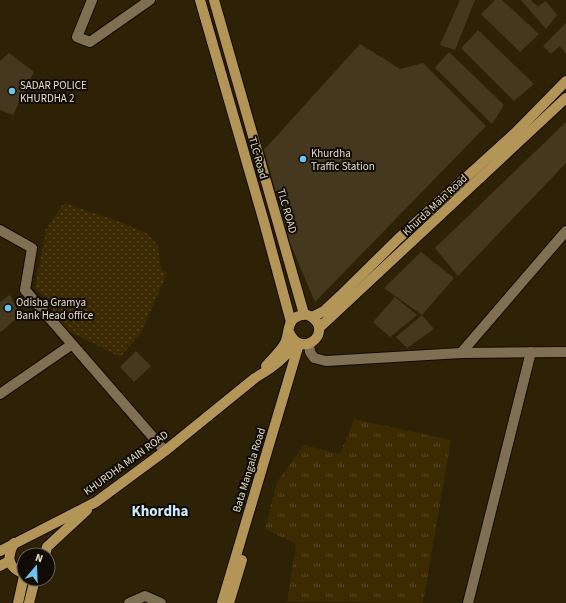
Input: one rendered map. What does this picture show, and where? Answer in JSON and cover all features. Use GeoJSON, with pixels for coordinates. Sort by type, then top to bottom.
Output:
{"type":"FeatureCollection","features":[{"type":"Feature","properties":{"kind":"main road","name":"TLC Road"},"geometry":{"type":"LineString","coordinates":[[200,0],[264,222],[290,327]]}},
{"type":"Feature","properties":{"kind":"main road","name":"TLC ROAD"},"geometry":{"type":"LineString","coordinates":[[214,0],[308,316]]}},
{"type":"Feature","properties":{"kind":"main road"},"geometry":{"type":"LineString","coordinates":[[255,378],[285,344],[290,327],[296,316],[308,316],[324,311],[399,238],[515,133],[563,84]]}},
{"type":"Feature","properties":{"kind":"main road","name":"Khurda Main Road"},"geometry":{"type":"LineString","coordinates":[[319,328],[566,98]]}},
{"type":"Feature","properties":{"kind":"main road"},"geometry":{"type":"LineString","coordinates":[[255,378],[269,370],[289,353],[303,344],[314,340],[318,335],[319,328],[317,322],[308,316]]}},
{"type":"Feature","properties":{"kind":"main road"},"geometry":{"type":"LineString","coordinates":[[290,327],[292,338],[303,344]]}},
{"type":"Feature","properties":{"kind":"main road","name":"Bata Mangala Road"},"geometry":{"type":"LineString","coordinates":[[227,602],[303,344]]}},
{"type":"Feature","properties":{"kind":"main road","name":"KHURDHA MAIN ROAD"},"geometry":{"type":"LineString","coordinates":[[0,551],[96,502],[165,451],[255,378]]}},
{"type":"Feature","properties":{"kind":"main road"},"geometry":{"type":"LineString","coordinates":[[50,547],[96,502]]}},
{"type":"Feature","properties":{"kind":"main road"},"geometry":{"type":"LineString","coordinates":[[30,535],[40,539],[44,547]]}},
{"type":"Feature","properties":{"kind":"main road"},"geometry":{"type":"LineString","coordinates":[[14,543],[5,563],[16,570]]}},
{"type":"Feature","properties":{"kind":"main road"},"geometry":{"type":"LineString","coordinates":[[18,603],[21,587]]}},
{"type":"Feature","properties":{"kind":"main road"},"geometry":{"type":"LineString","coordinates":[[29,603],[33,587]]}},
{"type":"Feature","properties":{"kind":"street"},"geometry":{"type":"LineString","coordinates":[[92,0],[77,37],[90,42],[150,0]]}},
{"type":"Feature","properties":{"kind":"street"},"geometry":{"type":"LineString","coordinates":[[0,230],[32,248],[25,290],[71,345],[165,451]]}},
{"type":"Feature","properties":{"kind":"street"},"geometry":{"type":"LineString","coordinates":[[461,353],[564,234]]}},
{"type":"Feature","properties":{"kind":"street"},"geometry":{"type":"LineString","coordinates":[[303,344],[314,358],[326,361],[461,353],[566,352]]}},
{"type":"Feature","properties":{"kind":"street"},"geometry":{"type":"LineString","coordinates":[[0,394],[71,345]]}},
{"type":"Feature","properties":{"kind":"street"},"geometry":{"type":"LineString","coordinates":[[468,603],[531,352]]}},
{"type":"Feature","properties":{"kind":"street"},"geometry":{"type":"LineString","coordinates":[[129,603],[145,596],[161,603]]}},
{"type":"Feature","properties":{"kind":"green space"},"geometry":{"type":"Polygon","coordinates":[[[64,203],[147,233],[158,246],[161,269],[167,273],[141,333],[120,357],[67,330],[50,319],[54,306],[35,288],[46,229],[64,203]]]}},
{"type":"Feature","properties":{"kind":"green space"},"geometry":{"type":"Polygon","coordinates":[[[354,419],[451,440],[423,603],[287,602],[296,544],[265,529],[277,482],[304,445],[340,454],[354,419]]]}},
{"type":"Feature","properties":{"kind":"building"},"geometry":{"type":"Polygon","coordinates":[[[460,0],[475,0],[455,50],[440,45],[460,0]]]}},
{"type":"Feature","properties":{"kind":"building"},"geometry":{"type":"Polygon","coordinates":[[[495,0],[502,0],[539,34],[520,52],[481,14],[495,0]]]}},
{"type":"Feature","properties":{"kind":"building"},"geometry":{"type":"Polygon","coordinates":[[[521,0],[532,0],[531,1],[538,6],[546,1],[557,15],[546,29],[521,0]]]}},
{"type":"Feature","properties":{"kind":"building"},"geometry":{"type":"Polygon","coordinates":[[[566,23],[566,54],[560,46],[551,54],[543,46],[566,23]]]}},
{"type":"Feature","properties":{"kind":"building"},"geometry":{"type":"Polygon","coordinates":[[[478,30],[534,84],[514,101],[461,48],[478,30]]]}},
{"type":"Feature","properties":{"kind":"building"},"geometry":{"type":"Polygon","coordinates":[[[360,44],[400,69],[423,63],[486,126],[315,302],[290,243],[264,150],[360,44]]]}},
{"type":"Feature","properties":{"kind":"building"},"geometry":{"type":"Polygon","coordinates":[[[449,52],[504,105],[492,124],[435,68],[449,52]]]}},
{"type":"Feature","properties":{"kind":"building","name":"SADAR POLICE KHURDHA 2"},"geometry":{"type":"Polygon","coordinates":[[[9,53],[34,72],[13,115],[0,110],[0,61],[9,53]]]}},
{"type":"Feature","properties":{"kind":"building"},"geometry":{"type":"Polygon","coordinates":[[[566,122],[566,163],[458,276],[435,248],[566,122]]]}},
{"type":"Feature","properties":{"kind":"building"},"geometry":{"type":"Polygon","coordinates":[[[421,252],[454,278],[422,315],[384,288],[421,252]]]}},
{"type":"Feature","properties":{"kind":"building","name":"Odisha Gramya Bank Head office"},"geometry":{"type":"Polygon","coordinates":[[[10,295],[20,315],[1,332],[0,302],[10,295]]]}},
{"type":"Feature","properties":{"kind":"building"},"geometry":{"type":"Polygon","coordinates":[[[395,297],[417,315],[390,337],[373,322],[395,297]]]}},
{"type":"Feature","properties":{"kind":"building"},"geometry":{"type":"Polygon","coordinates":[[[422,315],[434,329],[407,348],[396,337],[422,315]]]}},
{"type":"Feature","properties":{"kind":"building"},"geometry":{"type":"Polygon","coordinates":[[[136,351],[151,366],[134,382],[120,367],[136,351]]]}},
{"type":"Feature","properties":{"kind":"place","name":"SADAR POLICE KHURDHA 2"},"geometry":{"type":"Point","coordinates":[12,91]}},
{"type":"Feature","properties":{"kind":"place","name":"Khurdha Traffic Station"},"geometry":{"type":"Point","coordinates":[303,159]}},
{"type":"Feature","properties":{"kind":"place","name":"Odisha Gramya Bank Head office"},"geometry":{"type":"Point","coordinates":[8,308]}},
{"type":"Feature","properties":{"kind":"district","name":"Khordha"},"geometry":{"type":"Point","coordinates":[160,511]}}]}
